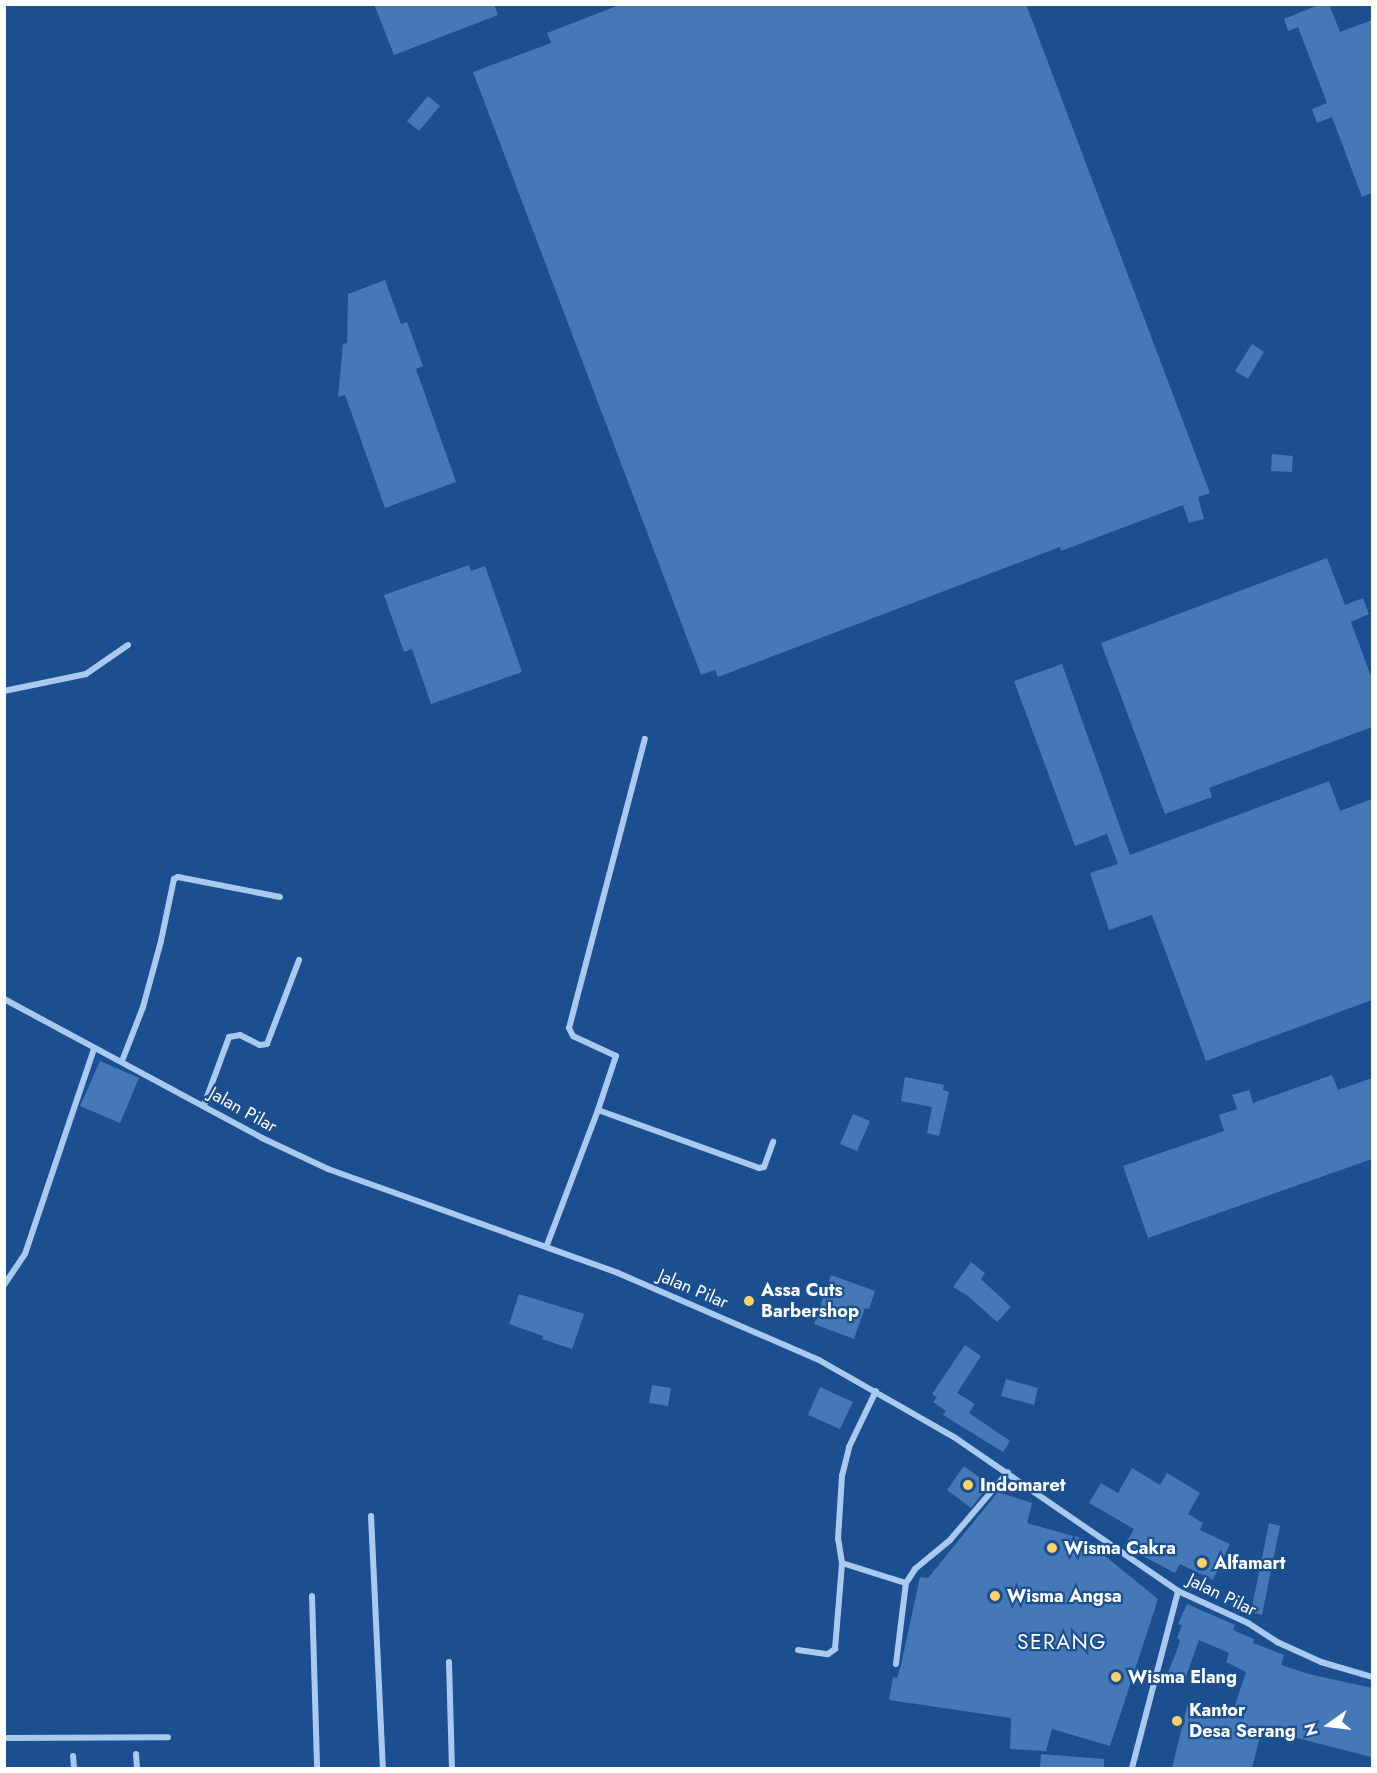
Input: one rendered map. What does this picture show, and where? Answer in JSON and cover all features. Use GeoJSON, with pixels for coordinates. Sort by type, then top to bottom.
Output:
{"type":"FeatureCollection","features":[{"type":"Feature","properties":{"kind":"street"},"geometry":{"type":"LineString","coordinates":[[4,691],[86,675],[128,645]]}},
{"type":"Feature","properties":{"kind":"street"},"geometry":{"type":"LineString","coordinates":[[547,1245],[616,1056],[573,1036],[569,1029],[645,739]]}},
{"type":"Feature","properties":{"kind":"street"},"geometry":{"type":"LineString","coordinates":[[122,1061],[142,1008],[161,941],[174,879],[178,877],[279,897]]}},
{"type":"Feature","properties":{"kind":"street"},"geometry":{"type":"LineString","coordinates":[[204,1105],[229,1037],[240,1035],[260,1045],[267,1044],[299,960]]}},
{"type":"Feature","properties":{"kind":"street","name":"Jalan Pilar"},"geometry":{"type":"LineString","coordinates":[[4,999],[94,1050],[122,1061],[262,1138],[328,1168],[547,1245],[819,1360],[876,1391],[1008,1472],[1178,1591],[1227,1613],[1277,1642],[1321,1662],[1372,1677]]}},
{"type":"Feature","properties":{"kind":"street"},"geometry":{"type":"LineString","coordinates":[[4,1285],[25,1254],[94,1050]]}},
{"type":"Feature","properties":{"kind":"street"},"geometry":{"type":"LineString","coordinates":[[598,1110],[759,1168],[765,1167],[773,1142]]}},
{"type":"Feature","properties":{"kind":"street"},"geometry":{"type":"LineString","coordinates":[[798,1650],[828,1654],[834,1652],[842,1563],[838,1539],[842,1476],[849,1448],[876,1391]]}},
{"type":"Feature","properties":{"kind":"street"},"geometry":{"type":"LineString","coordinates":[[896,1664],[906,1583],[915,1569],[950,1540],[1008,1472]]}},
{"type":"Feature","properties":{"kind":"street"},"geometry":{"type":"LineString","coordinates":[[371,1516],[383,1768]]}},
{"type":"Feature","properties":{"kind":"street"},"geometry":{"type":"LineString","coordinates":[[842,1563],[906,1583]]}},
{"type":"Feature","properties":{"kind":"street"},"geometry":{"type":"LineString","coordinates":[[1132,1768],[1178,1591]]}},
{"type":"Feature","properties":{"kind":"street"},"geometry":{"type":"LineString","coordinates":[[312,1596],[317,1768]]}},
{"type":"Feature","properties":{"kind":"street"},"geometry":{"type":"LineString","coordinates":[[449,1662],[452,1768]]}},
{"type":"Feature","properties":{"kind":"street"},"geometry":{"type":"LineString","coordinates":[[4,1738],[168,1737]]}},
{"type":"Feature","properties":{"kind":"street"},"geometry":{"type":"LineString","coordinates":[[136,1754],[137,1768]]}},
{"type":"Feature","properties":{"kind":"street"},"geometry":{"type":"LineString","coordinates":[[73,1756],[74,1768]]}},
{"type":"Feature","properties":{"kind":"building"},"geometry":{"type":"Polygon","coordinates":[[[374,4],[494,4],[498,15],[394,55],[374,4]]]}},
{"type":"Feature","properties":{"kind":"building"},"geometry":{"type":"Polygon","coordinates":[[[622,4],[1026,4],[1210,493],[1198,497],[1204,519],[1189,523],[1183,505],[1061,551],[1060,547],[718,677],[715,670],[701,675],[473,72],[551,43],[547,33],[622,4]]]}},
{"type":"Feature","properties":{"kind":"building"},"geometry":{"type":"Polygon","coordinates":[[[1321,4],[1329,4],[1340,32],[1372,20],[1372,193],[1362,197],[1332,117],[1317,123],[1312,109],[1327,103],[1298,27],[1288,31],[1284,19],[1321,4]]]}},
{"type":"Feature","properties":{"kind":"building"},"geometry":{"type":"Polygon","coordinates":[[[428,96],[440,106],[419,131],[407,121],[428,96]]]}},
{"type":"Feature","properties":{"kind":"building"},"geometry":{"type":"Polygon","coordinates":[[[385,280],[401,324],[407,322],[423,366],[416,369],[456,482],[385,508],[345,395],[338,397],[343,344],[347,343],[348,294],[385,280]]]}},
{"type":"Feature","properties":{"kind":"building"},"geometry":{"type":"Polygon","coordinates":[[[1252,344],[1264,352],[1248,379],[1235,371],[1252,344]]]}},
{"type":"Feature","properties":{"kind":"building"},"geometry":{"type":"Polygon","coordinates":[[[1272,454],[1293,456],[1292,472],[1271,471],[1272,454]]]}},
{"type":"Feature","properties":{"kind":"building"},"geometry":{"type":"Polygon","coordinates":[[[1327,558],[1345,605],[1363,598],[1369,614],[1351,622],[1372,679],[1372,727],[1209,788],[1212,797],[1165,814],[1101,643],[1327,558]]]}},
{"type":"Feature","properties":{"kind":"building"},"geometry":{"type":"Polygon","coordinates":[[[469,565],[471,571],[485,566],[522,672],[431,704],[412,649],[404,652],[384,595],[469,565]]]}},
{"type":"Feature","properties":{"kind":"building"},"geometry":{"type":"Polygon","coordinates":[[[1062,664],[1130,855],[1329,781],[1340,811],[1372,799],[1372,1000],[1206,1061],[1152,915],[1109,930],[1090,873],[1118,864],[1107,834],[1075,846],[1014,681],[1062,664]]]}},
{"type":"Feature","properties":{"kind":"building"},"geometry":{"type":"Polygon","coordinates":[[[100,1061],[139,1078],[120,1123],[80,1106],[100,1061]]]}},
{"type":"Feature","properties":{"kind":"building"},"geometry":{"type":"Polygon","coordinates":[[[1332,1075],[1338,1090],[1372,1078],[1372,1159],[1148,1238],[1123,1166],[1224,1131],[1219,1115],[1237,1109],[1232,1095],[1249,1090],[1253,1103],[1332,1075]]]}},
{"type":"Feature","properties":{"kind":"building"},"geometry":{"type":"Polygon","coordinates":[[[905,1077],[944,1085],[943,1090],[949,1092],[939,1136],[927,1133],[932,1107],[901,1101],[905,1077]]]}},
{"type":"Feature","properties":{"kind":"building"},"geometry":{"type":"Polygon","coordinates":[[[853,1114],[870,1121],[857,1151],[840,1144],[853,1114]]]}},
{"type":"Feature","properties":{"kind":"building"},"geometry":{"type":"Polygon","coordinates":[[[971,1262],[985,1273],[981,1279],[1011,1307],[997,1322],[968,1296],[953,1287],[971,1262]]]}},
{"type":"Feature","properties":{"kind":"building"},"geometry":{"type":"Polygon","coordinates":[[[831,1275],[875,1291],[869,1309],[865,1308],[854,1339],[814,1324],[831,1275]]]}},
{"type":"Feature","properties":{"kind":"building"},"geometry":{"type":"Polygon","coordinates":[[[519,1294],[584,1314],[572,1349],[509,1324],[519,1294]]]}},
{"type":"Feature","properties":{"kind":"building"},"geometry":{"type":"Polygon","coordinates":[[[965,1345],[981,1356],[957,1393],[975,1404],[969,1413],[1010,1441],[1003,1452],[943,1415],[946,1411],[933,1402],[937,1397],[932,1394],[965,1345]]]}},
{"type":"Feature","properties":{"kind":"building"},"geometry":{"type":"Polygon","coordinates":[[[1006,1379],[1038,1388],[1034,1405],[1001,1396],[1006,1379]]]}},
{"type":"Feature","properties":{"kind":"building"},"geometry":{"type":"Polygon","coordinates":[[[652,1385],[671,1388],[668,1406],[649,1403],[652,1385]]]}},
{"type":"Feature","properties":{"kind":"building"},"geometry":{"type":"Polygon","coordinates":[[[820,1387],[853,1402],[840,1429],[808,1415],[820,1387]]]}},
{"type":"Feature","properties":{"kind":"building"},"geometry":{"type":"Polygon","coordinates":[[[964,1466],[987,1483],[984,1487],[987,1488],[971,1508],[947,1490],[964,1466]]]}},
{"type":"Feature","properties":{"kind":"building"},"geometry":{"type":"Polygon","coordinates":[[[1132,1468],[1160,1485],[1167,1473],[1200,1493],[1188,1514],[1203,1523],[1200,1530],[1230,1544],[1213,1580],[1180,1564],[1175,1573],[1124,1546],[1134,1529],[1089,1503],[1101,1483],[1118,1493],[1132,1468]]]}},
{"type":"Feature","properties":{"kind":"building"},"geometry":{"type":"Polygon","coordinates":[[[998,1492],[1032,1503],[1027,1523],[1084,1539],[1158,1599],[1110,1746],[1052,1729],[1046,1751],[1010,1749],[1011,1718],[889,1700],[893,1677],[897,1678],[901,1665],[920,1577],[928,1578],[998,1492]]]}},
{"type":"Feature","properties":{"kind":"building"},"geometry":{"type":"Polygon","coordinates":[[[1269,1523],[1280,1526],[1262,1615],[1251,1612],[1269,1523]]]}},
{"type":"Feature","properties":{"kind":"building"},"geometry":{"type":"Polygon","coordinates":[[[1187,1604],[1235,1625],[1233,1630],[1254,1639],[1253,1643],[1284,1655],[1281,1665],[1309,1674],[1372,1688],[1371,1757],[1262,1729],[1252,1768],[1172,1768],[1187,1706],[1223,1715],[1224,1709],[1233,1711],[1246,1672],[1226,1662],[1229,1653],[1199,1640],[1183,1685],[1166,1677],[1180,1640],[1177,1638],[1182,1625],[1178,1624],[1187,1604]]]}},
{"type":"Feature","properties":{"kind":"building"},"geometry":{"type":"Polygon","coordinates":[[[1041,1754],[1104,1759],[1104,1768],[1040,1768],[1041,1754]]]}},
{"type":"Feature","properties":{"kind":"place","name":"Assa Cuts Barbershop"},"geometry":{"type":"Point","coordinates":[749,1301]}},
{"type":"Feature","properties":{"kind":"place","name":"Indomaret"},"geometry":{"type":"Point","coordinates":[968,1485]}},
{"type":"Feature","properties":{"kind":"place","name":"Wisma Cakra"},"geometry":{"type":"Point","coordinates":[1052,1548]}},
{"type":"Feature","properties":{"kind":"place","name":"Alfamart"},"geometry":{"type":"Point","coordinates":[1202,1563]}},
{"type":"Feature","properties":{"kind":"place","name":"Wisma Angsa"},"geometry":{"type":"Point","coordinates":[995,1596]}},
{"type":"Feature","properties":{"kind":"place","name":"Wisma Elang"},"geometry":{"type":"Point","coordinates":[1116,1677]}},
{"type":"Feature","properties":{"kind":"place","name":"Kantor Desa Serang"},"geometry":{"type":"Point","coordinates":[1177,1721]}},
{"type":"Feature","properties":{"kind":"district","name":"SERANG"},"geometry":{"type":"Point","coordinates":[1062,1642]}}]}
